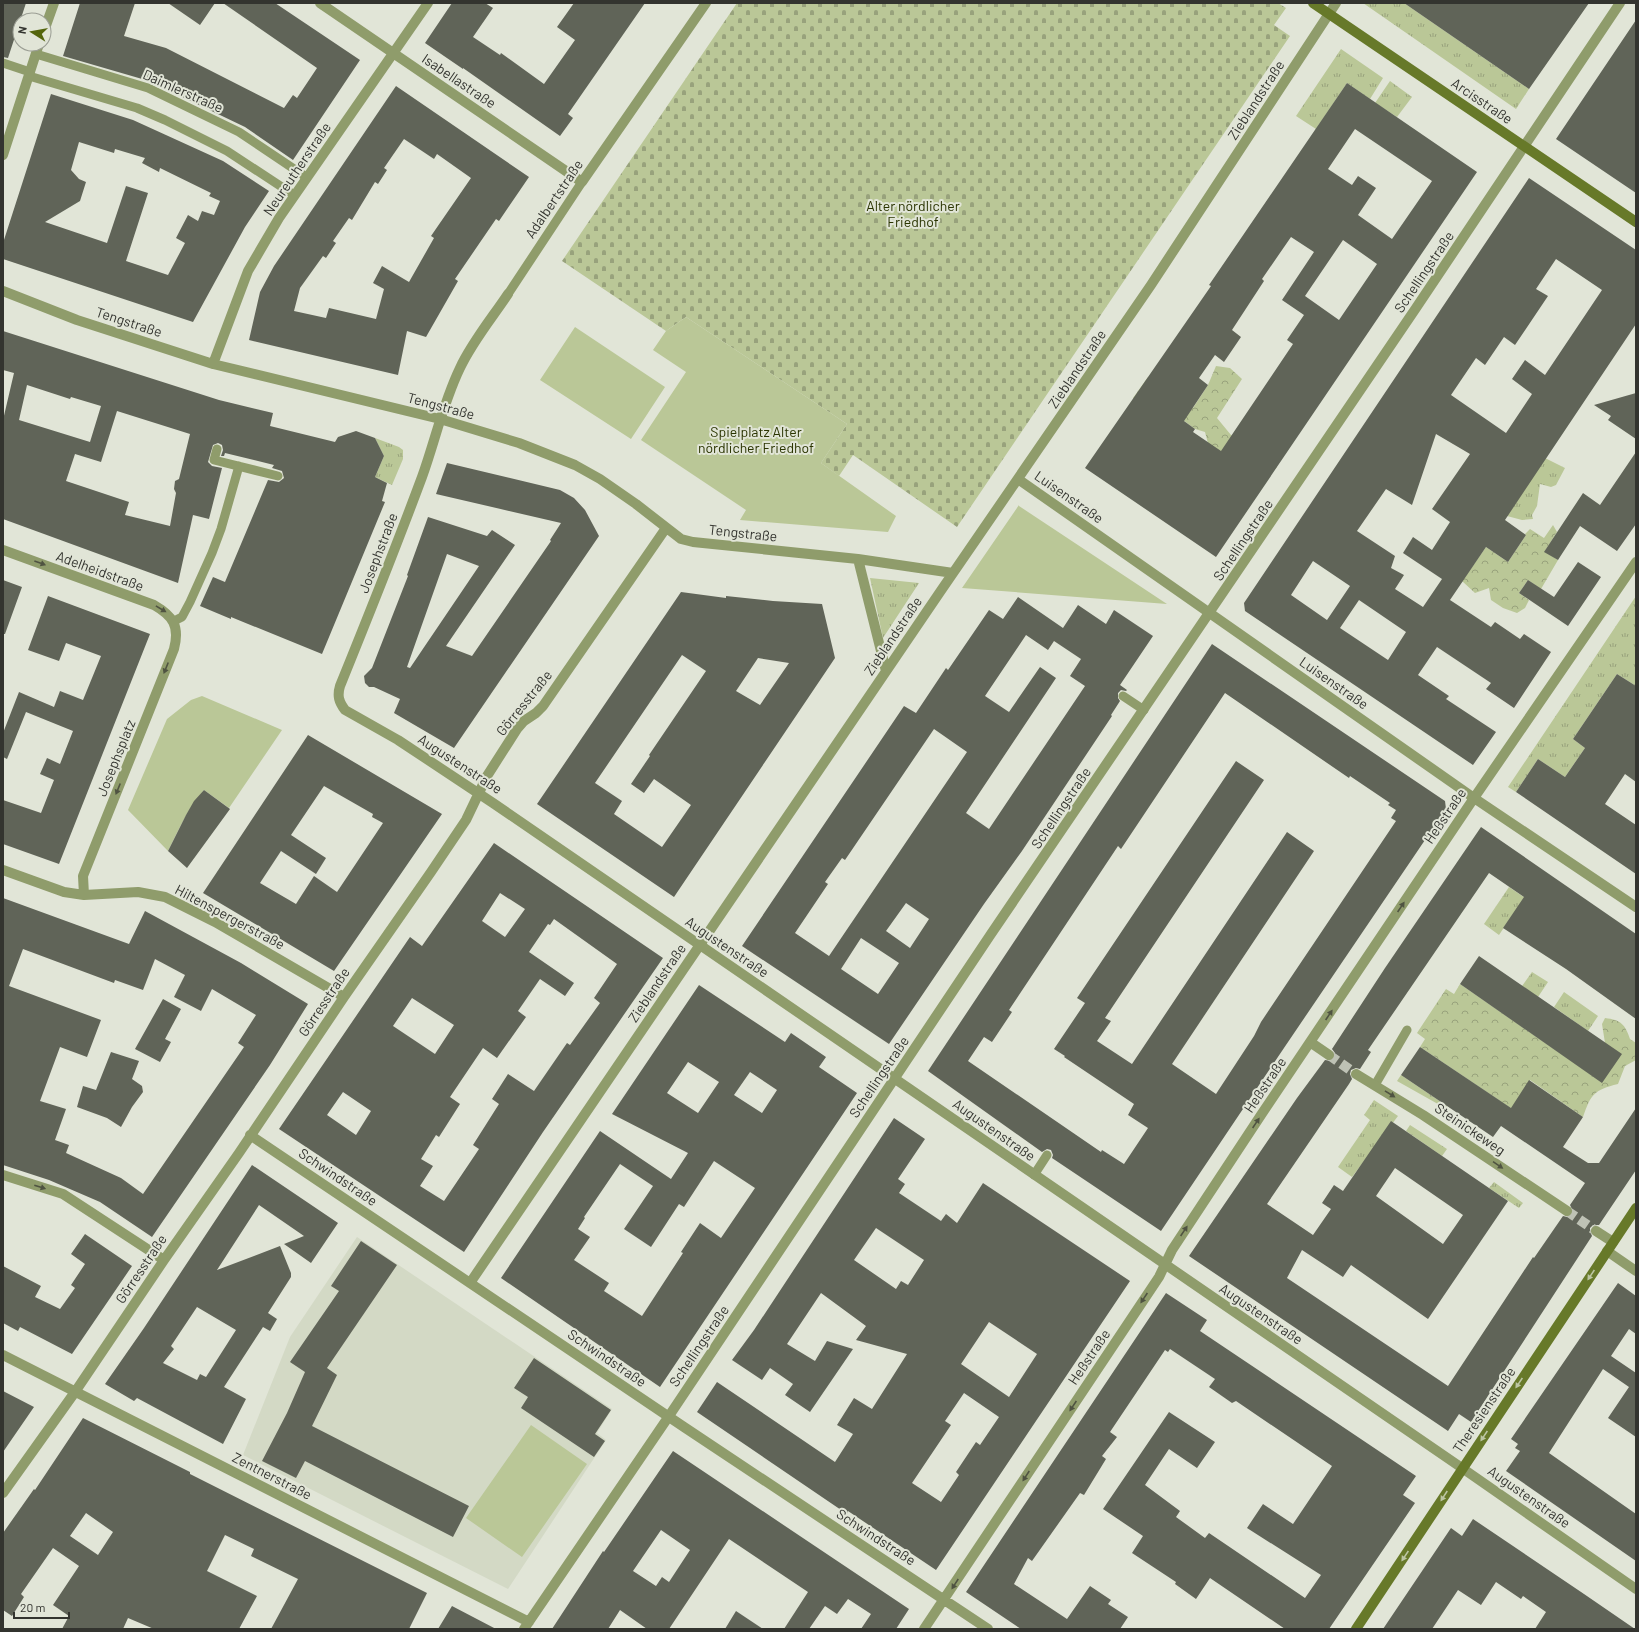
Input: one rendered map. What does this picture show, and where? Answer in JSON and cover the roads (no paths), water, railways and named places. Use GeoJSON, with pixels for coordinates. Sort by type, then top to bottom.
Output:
{"type":"FeatureCollection","features":[{"type":"Feature","properties":{"kind":"main road","name":"Arcisstraße"},"geometry":{"type":"LineString","coordinates":[[1313,3],[1636,222]]}},
{"type":"Feature","properties":{"kind":"main road","name":"Theresienstraße"},"geometry":{"type":"LineString","coordinates":[[1356,1629],[1636,1208]]}},
{"type":"Feature","properties":{"kind":"street","name":"Isabellastraße"},"geometry":{"type":"LineString","coordinates":[[320,3],[582,182]]}},
{"type":"Feature","properties":{"kind":"street","name":"Neureutherstraße"},"geometry":{"type":"LineString","coordinates":[[214,364],[248,272],[306,177],[394,54],[428,3]]}},
{"type":"Feature","properties":{"kind":"street","name":"Adalbertstraße"},"geometry":{"type":"LineString","coordinates":[[582,182],[706,3]]}},
{"type":"Feature","properties":{"kind":"street","name":"Zieblandstraße"},"geometry":{"type":"LineString","coordinates":[[470,1283],[953,572],[1151,285],[1336,3]]}},
{"type":"Feature","properties":{"kind":"street","name":"Schellingstraße"},"geometry":{"type":"LineString","coordinates":[[526,1626],[1525,147],[1620,3]]}},
{"type":"Feature","properties":{"kind":"street"},"geometry":{"type":"LineString","coordinates":[[3,155],[37,52]]}},
{"type":"Feature","properties":{"kind":"street","name":"Tengstraße"},"geometry":{"type":"LineString","coordinates":[[3,291],[77,320],[214,364],[440,419],[519,443],[575,465],[600,479],[631,500],[666,528],[681,538],[693,542],[858,558],[953,572]]}},
{"type":"Feature","properties":{"kind":"street","name":"Adalbertstraße"},"geometry":{"type":"LineString","coordinates":[[440,419],[460,366],[508,294]]}},
{"type":"Feature","properties":{"kind":"street","name":"Josephstraße"},"geometry":{"type":"LineString","coordinates":[[338,696],[340,686],[383,581],[413,500],[432,447],[440,419]]}},
{"type":"Feature","properties":{"kind":"street","name":"Luisenstraße"},"geometry":{"type":"LineString","coordinates":[[1018,479],[1474,798],[1636,907]]}},
{"type":"Feature","properties":{"kind":"street","name":"Görresstraße"},"geometry":{"type":"LineString","coordinates":[[3,1493],[75,1392],[452,841],[466,820],[487,776],[517,729],[524,721],[543,706],[666,528]]}},
{"type":"Feature","properties":{"kind":"street","name":"Adelheidstraße"},"geometry":{"type":"LineString","coordinates":[[3,550],[154,605],[167,613],[174,621]]}},
{"type":"Feature","properties":{"kind":"street"},"geometry":{"type":"LineString","coordinates":[[858,558],[886,671]]}},
{"type":"Feature","properties":{"kind":"street","name":"Heßstraße"},"geometry":{"type":"LineString","coordinates":[[924,1629],[1154,1284],[1172,1250],[1310,1042],[1474,798],[1636,562]]}},
{"type":"Feature","properties":{"kind":"street","name":"Josephsplatz"},"geometry":{"type":"LineString","coordinates":[[84,895],[83,876],[177,640],[174,621]]}},
{"type":"Feature","properties":{"kind":"street","name":"Augustenstraße"},"geometry":{"type":"LineString","coordinates":[[338,696],[340,703],[352,714],[398,740],[478,793],[1636,1589]]}},
{"type":"Feature","properties":{"kind":"street","name":"Hiltenspergerstraße"},"geometry":{"type":"LineString","coordinates":[[3,870],[64,892],[84,895],[138,892],[165,897],[215,922],[344,997]]}},
{"type":"Feature","properties":{"kind":"street"},"geometry":{"type":"LineString","coordinates":[[1310,1042],[1329,1055]]}},
{"type":"Feature","properties":{"kind":"street","name":"Steinickeweg"},"geometry":{"type":"LineString","coordinates":[[1356,1074],[1424,1115],[1566,1211]]}},
{"type":"Feature","properties":{"kind":"street","name":"Schwindstraße"},"geometry":{"type":"LineString","coordinates":[[250,1135],[988,1629]]}},
{"type":"Feature","properties":{"kind":"street"},"geometry":{"type":"LineString","coordinates":[[3,1175],[63,1194],[164,1260]]}},
{"type":"Feature","properties":{"kind":"street"},"geometry":{"type":"LineString","coordinates":[[1596,1231],[1613,1242]]}},
{"type":"Feature","properties":{"kind":"street"},"geometry":{"type":"LineString","coordinates":[[1607,1251],[1636,1271]]}},
{"type":"Feature","properties":{"kind":"street","name":"Zentnerstraße"},"geometry":{"type":"LineString","coordinates":[[3,1355],[526,1626]]}},
{"type":"Feature","properties":{"kind":"lane","name":"Daimlerstraße"},"geometry":{"type":"LineString","coordinates":[[46,52],[148,88],[239,132],[306,177]]}},
{"type":"Feature","properties":{"kind":"lane"},"geometry":{"type":"LineString","coordinates":[[3,63],[29,74],[136,108],[165,120],[226,151],[294,195]]}},
{"type":"Feature","properties":{"kind":"lane","name":"Adalbertstraße"},"geometry":{"type":"LineString","coordinates":[[508,294],[582,182]]}},
{"type":"Feature","properties":{"kind":"lane"},"geometry":{"type":"LineString","coordinates":[[217,448],[214,460],[278,476]]}},
{"type":"Feature","properties":{"kind":"lane"},"geometry":{"type":"LineString","coordinates":[[174,621],[182,617],[212,553],[221,529],[239,466]]}},
{"type":"Feature","properties":{"kind":"lane"},"geometry":{"type":"LineString","coordinates":[[1123,696],[1144,710]]}},
{"type":"Feature","properties":{"kind":"lane"},"geometry":{"type":"LineString","coordinates":[[1375,1085],[1407,1030]]}},
{"type":"Feature","properties":{"kind":"lane"},"geometry":{"type":"LineString","coordinates":[[1034,1175],[1047,1155]]}},
{"type":"Feature","properties":{"kind":"tunnel"},"geometry":{"type":"LineString","coordinates":[[1329,1055],[1356,1074]]}},
{"type":"Feature","properties":{"kind":"tunnel"},"geometry":{"type":"LineString","coordinates":[[1567,1211],[1596,1231]]}},
{"type":"Feature","properties":{"kind":"park label","name":"Alter nördlicher Friedhof"},"geometry":{"type":"Point","coordinates":[913,214]}},
{"type":"Feature","properties":{"kind":"park label","name":"Spielplatz Alter nördlicher Friedhof"},"geometry":{"type":"Point","coordinates":[756,440]}}]}
